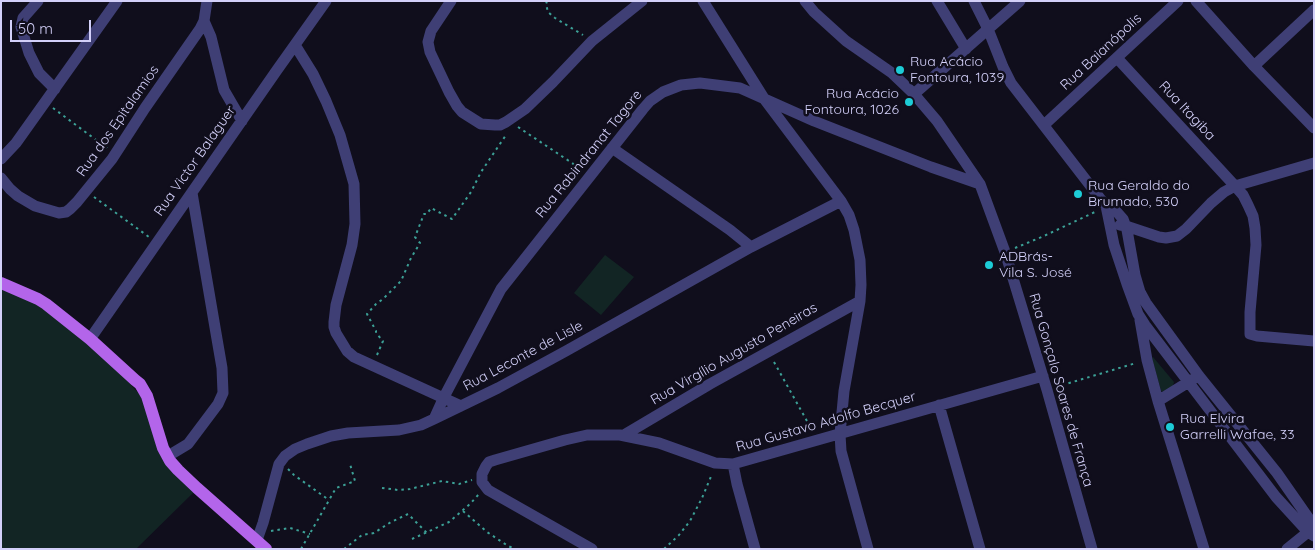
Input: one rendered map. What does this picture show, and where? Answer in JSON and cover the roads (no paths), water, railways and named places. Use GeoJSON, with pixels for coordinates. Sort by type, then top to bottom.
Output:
{"type":"FeatureCollection","features":[{"type":"Feature","properties":{"kind":"main road"},"geometry":{"type":"LineString","coordinates":[[1,283],[46,304],[140,384],[149,401],[163,448],[178,470],[261,545]]}},
{"type":"Feature","properties":{"kind":"street"},"geometry":{"type":"LineString","coordinates":[[38,1],[23,18],[21,26],[27,48],[39,73],[54,89]]}},
{"type":"Feature","properties":{"kind":"street"},"geometry":{"type":"LineString","coordinates":[[1,159],[16,143],[117,1]]}},
{"type":"Feature","properties":{"kind":"street","name":"Rua dos Epitalamios"},"geometry":{"type":"LineString","coordinates":[[1,178],[18,196],[35,206],[62,213],[70,209],[116,154],[204,22],[207,1]]}},
{"type":"Feature","properties":{"kind":"street","name":"Rua Victor Balaguer"},"geometry":{"type":"LineString","coordinates":[[90,340],[326,1]]}},
{"type":"Feature","properties":{"kind":"street"},"geometry":{"type":"LineString","coordinates":[[451,1],[433,26],[429,36],[430,52],[442,80],[462,112],[481,124],[495,126],[506,122],[535,101],[592,41],[642,1]]}},
{"type":"Feature","properties":{"kind":"street"},"geometry":{"type":"LineString","coordinates":[[703,1],[765,100],[841,201],[849,215],[854,230],[861,275],[860,301],[844,391],[840,434],[841,451],[868,549]]}},
{"type":"Feature","properties":{"kind":"street","name":"Rua Gonçalo Soares de França"},"geometry":{"type":"LineString","coordinates":[[805,1],[841,37],[892,73],[914,94],[942,128],[980,184],[1005,252],[1043,376],[1092,549]]}},
{"type":"Feature","properties":{"kind":"street"},"geometry":{"type":"LineString","coordinates":[[937,1],[966,49]]}},
{"type":"Feature","properties":{"kind":"street"},"geometry":{"type":"LineString","coordinates":[[974,1],[1011,83],[1106,206],[1124,219],[1135,275],[1140,292],[1146,303],[1200,376],[1278,473],[1312,530]]}},
{"type":"Feature","properties":{"kind":"street"},"geometry":{"type":"LineString","coordinates":[[914,94],[1020,1]]}},
{"type":"Feature","properties":{"kind":"street","name":"Rua Baianópolis"},"geometry":{"type":"LineString","coordinates":[[1044,125],[1178,1]]}},
{"type":"Feature","properties":{"kind":"street"},"geometry":{"type":"LineString","coordinates":[[1196,1],[1254,66],[1314,128]]}},
{"type":"Feature","properties":{"kind":"street"},"geometry":{"type":"LineString","coordinates":[[1254,66],[1314,10]]}},
{"type":"Feature","properties":{"kind":"street"},"geometry":{"type":"LineString","coordinates":[[204,22],[208,28],[213,45],[224,90],[242,121]]}},
{"type":"Feature","properties":{"kind":"street"},"geometry":{"type":"LineString","coordinates":[[295,45],[313,74],[326,101],[340,135],[354,184],[355,224],[352,245],[336,305],[334,327],[340,342],[354,357],[461,406]]}},
{"type":"Feature","properties":{"kind":"street","name":"Rua Itagiba"},"geometry":{"type":"LineString","coordinates":[[1117,58],[1235,186],[1243,195],[1248,205],[1253,216],[1256,233],[1250,334],[1314,341]]}},
{"type":"Feature","properties":{"kind":"street","name":"Rua Rabindranat Tagore"},"geometry":{"type":"LineString","coordinates":[[434,419],[501,288],[650,101],[663,92],[681,85],[700,83],[740,88],[814,122],[980,184]]}},
{"type":"Feature","properties":{"kind":"street"},"geometry":{"type":"LineString","coordinates":[[612,148],[751,247]]}},
{"type":"Feature","properties":{"kind":"street"},"geometry":{"type":"LineString","coordinates":[[1109,224],[1126,226],[1159,238],[1177,236],[1211,203],[1235,186],[1314,163]]}},
{"type":"Feature","properties":{"kind":"street"},"geometry":{"type":"LineString","coordinates":[[168,456],[188,444],[218,404],[223,393],[218,339],[192,193]]}},
{"type":"Feature","properties":{"kind":"street","name":"Rua Leconte de Lisle"},"geometry":{"type":"LineString","coordinates":[[261,545],[280,464],[285,456],[295,449],[331,436],[399,430],[421,425],[575,347],[751,247],[841,201]]}},
{"type":"Feature","properties":{"kind":"street"},"geometry":{"type":"LineString","coordinates":[[1106,206],[1114,245],[1138,314],[1147,360],[1158,401],[1204,549]]}},
{"type":"Feature","properties":{"kind":"street","name":"Rua Virgílio Augusto Peneiras"},"geometry":{"type":"LineString","coordinates":[[624,435],[710,384],[860,301]]}},
{"type":"Feature","properties":{"kind":"street"},"geometry":{"type":"LineString","coordinates":[[1138,314],[1146,303]]}},
{"type":"Feature","properties":{"kind":"street"},"geometry":{"type":"LineString","coordinates":[[1138,314],[1276,497],[1312,530]]}},
{"type":"Feature","properties":{"kind":"street","name":"Rua Gustavo Adolfo Becquer"},"geometry":{"type":"LineString","coordinates":[[592,549],[483,482],[482,474],[486,466],[495,460],[587,435],[624,435],[659,444],[715,463],[733,464],[1043,376]]}},
{"type":"Feature","properties":{"kind":"street"},"geometry":{"type":"LineString","coordinates":[[1158,401],[1200,376]]}},
{"type":"Feature","properties":{"kind":"street"},"geometry":{"type":"LineString","coordinates":[[939,405],[980,549]]}},
{"type":"Feature","properties":{"kind":"street"},"geometry":{"type":"LineString","coordinates":[[733,464],[755,549]]}},
{"type":"Feature","properties":{"kind":"street"},"geometry":{"type":"LineString","coordinates":[[1286,549],[1312,530]]}},
{"type":"Feature","properties":{"kind":"place","name":"Rua Acácio Fontoura, 1039"},"geometry":{"type":"Point","coordinates":[900,70]}},
{"type":"Feature","properties":{"kind":"place","name":"Rua Acácio Fontoura, 1026"},"geometry":{"type":"Point","coordinates":[909,102]}},
{"type":"Feature","properties":{"kind":"place","name":"Rua Geraldo do Brumado, 530"},"geometry":{"type":"Point","coordinates":[1078,194]}},
{"type":"Feature","properties":{"kind":"place","name":"ADBrás- Vila S. José"},"geometry":{"type":"Point","coordinates":[989,265]}},
{"type":"Feature","properties":{"kind":"place","name":"Rua Elvira Garrelli Wafae, 33"},"geometry":{"type":"Point","coordinates":[1170,427]}}]}
